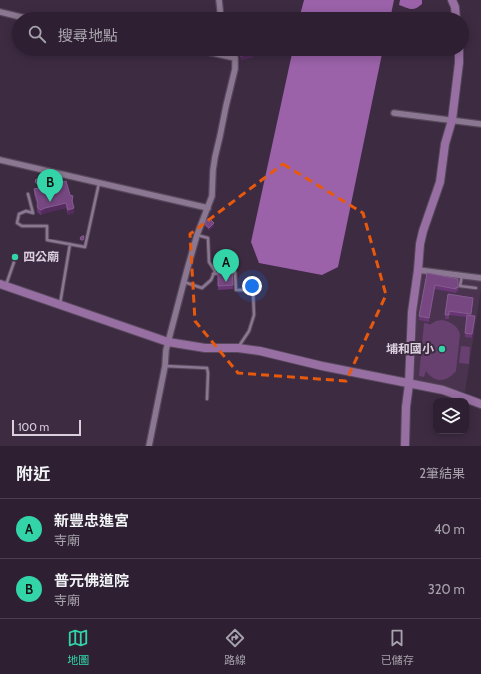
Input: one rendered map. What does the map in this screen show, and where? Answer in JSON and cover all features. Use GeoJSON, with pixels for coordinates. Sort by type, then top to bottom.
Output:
{"type":"FeatureCollection","features":[{"type":"Feature","properties":{"kind":"street"},"geometry":{"type":"LineString","coordinates":[[220,0],[221,12]]}},
{"type":"Feature","properties":{"kind":"street"},"geometry":{"type":"LineString","coordinates":[[452,0],[455,12]]}},
{"type":"Feature","properties":{"kind":"street"},"geometry":{"type":"LineString","coordinates":[[0,12],[12,15]]}},
{"type":"Feature","properties":{"kind":"street"},"geometry":{"type":"LineString","coordinates":[[149,446],[165,366],[166,350],[183,282],[197,235],[212,196],[215,157],[235,69],[235,58],[226,56]]}},
{"type":"Feature","properties":{"kind":"street"},"geometry":{"type":"LineString","coordinates":[[405,446],[412,312],[420,244],[427,218],[440,182],[445,144],[452,120],[459,63],[458,56]]}},
{"type":"Feature","properties":{"kind":"street"},"geometry":{"type":"LineString","coordinates":[[394,112],[481,124]]}},
{"type":"Feature","properties":{"kind":"street"},"geometry":{"type":"LineString","coordinates":[[0,160],[208,208]]}},
{"type":"Feature","properties":{"kind":"street"},"geometry":{"type":"LineString","coordinates":[[418,270],[481,278]]}},
{"type":"Feature","properties":{"kind":"street"},"geometry":{"type":"LineString","coordinates":[[3,285],[168,342],[205,348],[238,348],[260,351],[322,366],[442,390],[481,404]]}},
{"type":"Feature","properties":{"kind":"lane"},"geometry":{"type":"LineString","coordinates":[[28,194],[33,213],[26,211],[19,214],[17,223],[22,226],[47,226],[47,240],[85,247],[99,183]]}},
{"type":"Feature","properties":{"kind":"lane"},"geometry":{"type":"LineString","coordinates":[[183,282],[202,288],[211,280],[215,271],[209,262],[208,238],[197,235]]}},
{"type":"Feature","properties":{"kind":"lane"},"geometry":{"type":"LineString","coordinates":[[60,305],[70,244]]}},
{"type":"Feature","properties":{"kind":"lane"},"geometry":{"type":"LineString","coordinates":[[3,285],[14,262]]}},
{"type":"Feature","properties":{"kind":"lane"},"geometry":{"type":"LineString","coordinates":[[214,274],[235,272],[236,290],[253,290],[254,315],[249,331],[238,348]]}},
{"type":"Feature","properties":{"kind":"lane"},"geometry":{"type":"LineString","coordinates":[[462,275],[460,286],[476,288]]}},
{"type":"Feature","properties":{"kind":"lane"},"geometry":{"type":"LineString","coordinates":[[165,366],[207,368],[207,399]]}},
{"type":"Feature","properties":{"kind":"highlighted area"},"geometry":{"type":"Polygon","coordinates":[[[283,164],[363,213],[386,295],[346,381],[238,373],[195,321],[190,234],[283,164]]]}},
{"type":"Feature","properties":{"kind":"shaded area"},"geometry":{"type":"Polygon","coordinates":[[[304,0],[394,0],[391,12],[301,12],[304,0]]]}},
{"type":"Feature","properties":{"kind":"shaded area"},"geometry":{"type":"Polygon","coordinates":[[[400,0],[422,0],[422,4],[414,9],[409,9],[399,5],[400,0]]]}},
{"type":"Feature","properties":{"kind":"shaded area"},"geometry":{"type":"Polygon","coordinates":[[[291,56],[382,56],[338,267],[322,275],[259,263],[251,242],[291,56]]]}},
{"type":"Feature","properties":{"kind":"shaded area","name":"埔和國小"},"geometry":{"type":"Polygon","coordinates":[[[425,273],[481,281],[465,392],[410,379],[414,319],[419,277],[425,273]]]}},
{"type":"Feature","properties":{"kind":"shaded area"},"geometry":{"type":"Polygon","coordinates":[[[442,320],[453,324],[460,334],[456,371],[449,377],[441,380],[433,378],[426,371],[424,377],[419,376],[424,323],[429,325],[436,321],[442,320]]]}},
{"type":"Feature","properties":{"kind":"shaded area"},"geometry":{"type":"Polygon","coordinates":[[[461,346],[470,347],[469,364],[459,363],[461,346]]]}},
{"type":"Feature","properties":{"kind":"building"},"geometry":{"type":"Polygon","coordinates":[[[36,179],[39,180],[40,183],[37,184],[35,182],[36,179]]]}},
{"type":"Feature","properties":{"kind":"building"},"geometry":{"type":"Polygon","coordinates":[[[66,181],[70,195],[73,196],[72,201],[74,208],[68,210],[66,203],[41,210],[38,208],[34,189],[66,181]]]}},
{"type":"Feature","properties":{"kind":"building"},"geometry":{"type":"Polygon","coordinates":[[[209,218],[214,223],[209,228],[205,224],[209,218]]]}},
{"type":"Feature","properties":{"kind":"building"},"geometry":{"type":"Polygon","coordinates":[[[84,236],[83,240],[81,240],[80,238],[84,236]]]}},
{"type":"Feature","properties":{"kind":"building"},"geometry":{"type":"Polygon","coordinates":[[[232,271],[233,285],[218,286],[218,272],[232,271]]]}},
{"type":"Feature","properties":{"kind":"building"},"geometry":{"type":"Polygon","coordinates":[[[427,273],[458,279],[458,288],[456,287],[456,289],[435,285],[429,318],[419,316],[427,273]]]}},
{"type":"Feature","properties":{"kind":"building"},"geometry":{"type":"Polygon","coordinates":[[[448,294],[473,298],[471,314],[449,311],[449,315],[445,315],[448,294]]]}},
{"type":"Feature","properties":{"kind":"building"},"geometry":{"type":"Polygon","coordinates":[[[467,315],[475,316],[472,334],[465,333],[467,315]]]}},
{"type":"Feature","properties":{"kind":"place","name":"普元佛道院"},"geometry":{"type":"Point","coordinates":[50,202]}},
{"type":"Feature","properties":{"kind":"place","name":"四公廟"},"geometry":{"type":"Point","coordinates":[15,257]}},
{"type":"Feature","properties":{"kind":"place","name":"新豐忠進宮"},"geometry":{"type":"Point","coordinates":[226,282]}},
{"type":"Feature","properties":{"kind":"place","name":"埔和國小"},"geometry":{"type":"Point","coordinates":[442,349]}}]}
